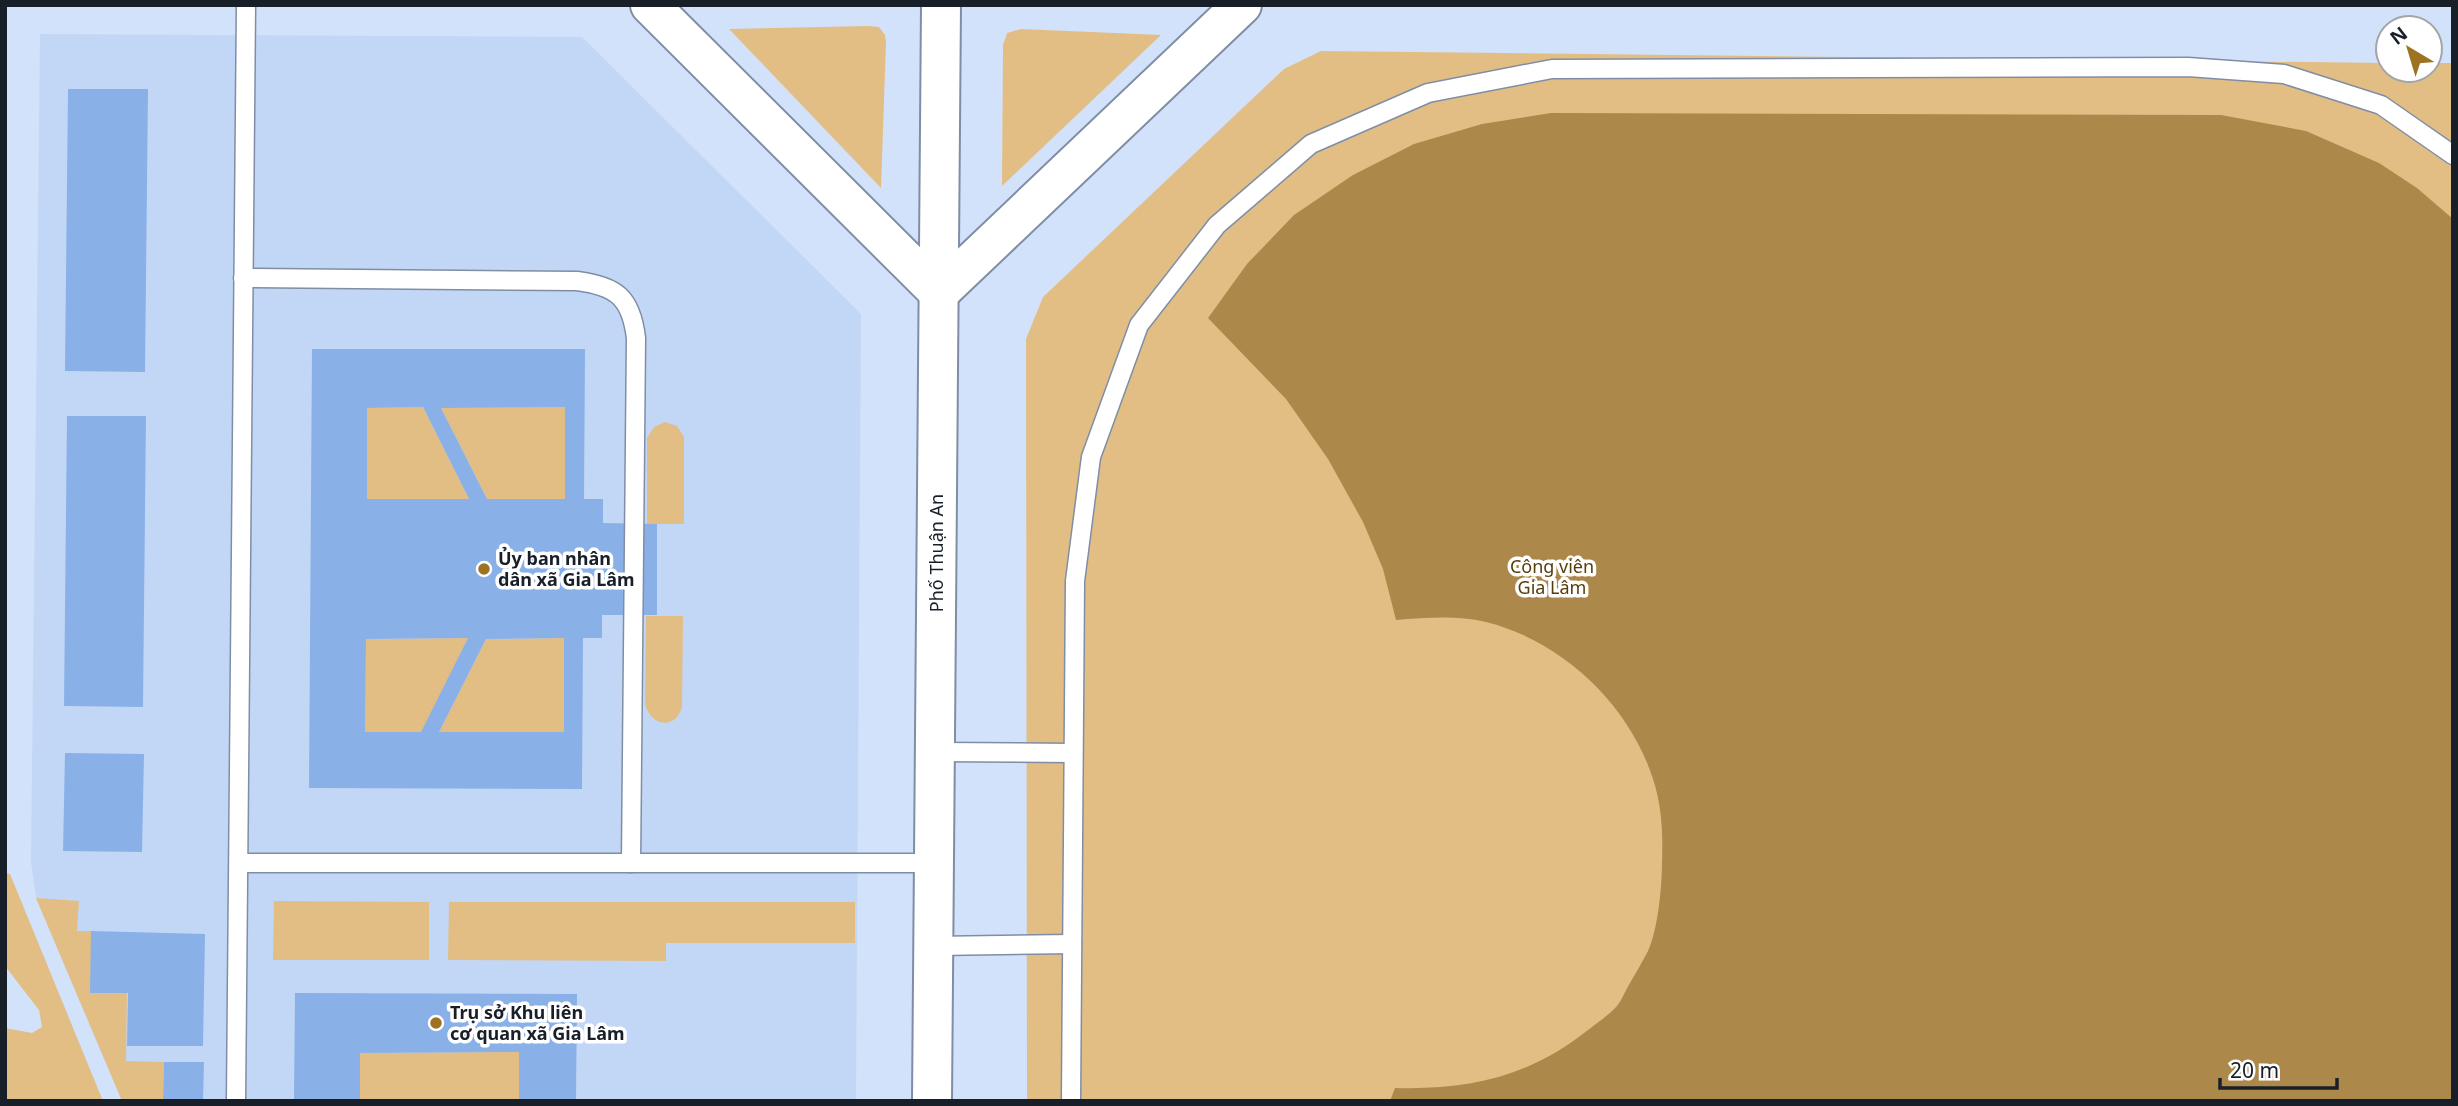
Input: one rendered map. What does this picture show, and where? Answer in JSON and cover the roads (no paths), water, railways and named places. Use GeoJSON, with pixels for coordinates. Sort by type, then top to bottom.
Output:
{"type":"FeatureCollection","features":[{"type":"Feature","properties":{"kind":"street"},"geometry":{"type":"LineString","coordinates":[[650,5],[939,293],[1242,5]]}},
{"type":"Feature","properties":{"kind":"street","name":"Phố Thuận An"},"geometry":{"type":"LineString","coordinates":[[932,1101],[941,5]]}},
{"type":"Feature","properties":{"kind":"lane"},"geometry":{"type":"LineString","coordinates":[[236,1101],[246,5]]}},
{"type":"Feature","properties":{"kind":"lane"},"geometry":{"type":"LineString","coordinates":[[1071,1101],[1075,581],[1091,457],[1139,325],[1217,225],[1311,144],[1428,93],[1552,69],[2188,67],[2284,74],[2381,105],[2453,155]]}},
{"type":"Feature","properties":{"kind":"lane"},"geometry":{"type":"LineString","coordinates":[[243,278],[577,281],[597,283],[614,290],[626,302],[634,319],[635,338],[631,863]]}},
{"type":"Feature","properties":{"kind":"lane"},"geometry":{"type":"LineString","coordinates":[[935,752],[1073,753]]}},
{"type":"Feature","properties":{"kind":"lane"},"geometry":{"type":"LineString","coordinates":[[239,863],[934,863]]}},
{"type":"Feature","properties":{"kind":"lane"},"geometry":{"type":"LineString","coordinates":[[934,946],[1072,944]]}},
{"type":"Feature","properties":{"kind":"place","name":"Ủy ban nhân dân xã Gia Lâm"},"geometry":{"type":"Point","coordinates":[484,569]}},
{"type":"Feature","properties":{"kind":"place","name":"Trụ sở Khu liên cơ quan xã Gia Lâm"},"geometry":{"type":"Point","coordinates":[436,1023]}},
{"type":"Feature","properties":{"kind":"park label","name":"Công viên Gia Lâm"},"geometry":{"type":"Point","coordinates":[1552,577]}}]}
